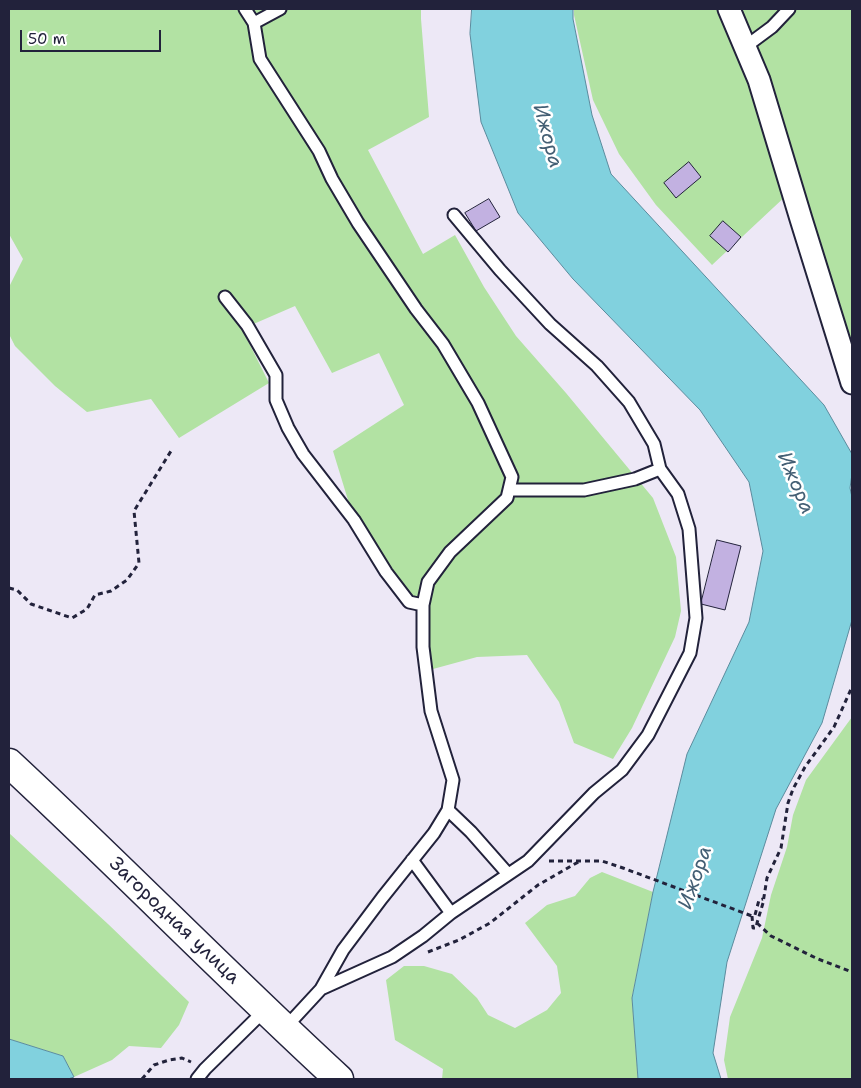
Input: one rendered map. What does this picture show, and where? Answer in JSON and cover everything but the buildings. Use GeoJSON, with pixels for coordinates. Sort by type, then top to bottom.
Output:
{"type":"FeatureCollection","features":[{"type":"Feature","properties":{"kind":"main road","name":"Загородная улица"},"geometry":{"type":"LineString","coordinates":[[9,764],[285,1028],[316,1067],[339,1079]]}},
{"type":"Feature","properties":{"kind":"street"},"geometry":{"type":"LineString","coordinates":[[729,9],[759,80],[800,219],[852,383]]}},
{"type":"Feature","properties":{"kind":"lane"},"geometry":{"type":"LineString","coordinates":[[245,9],[254,23],[260,59],[319,151],[332,180],[358,223],[416,309],[443,344],[478,403],[512,477],[507,498],[450,552],[428,582],[423,605],[423,646],[431,711],[453,780],[448,810],[434,833],[343,950],[321,989],[285,1028]]}},
{"type":"Feature","properties":{"kind":"lane"},"geometry":{"type":"LineString","coordinates":[[254,23],[280,9]]}},
{"type":"Feature","properties":{"kind":"lane"},"geometry":{"type":"LineString","coordinates":[[745,47],[790,9]]}},
{"type":"Feature","properties":{"kind":"lane"},"geometry":{"type":"LineString","coordinates":[[321,989],[392,957],[423,936],[451,913],[528,861],[594,793],[622,770],[637,751],[648,735],[690,654],[696,618],[689,529],[678,494],[660,469],[654,444],[629,402],[597,366],[550,324],[500,270],[454,215]]}},
{"type":"Feature","properties":{"kind":"lane"},"geometry":{"type":"LineString","coordinates":[[225,297],[247,325],[276,375],[276,400],[288,428],[303,454],[354,520],[386,572],[409,602],[423,605]]}},
{"type":"Feature","properties":{"kind":"lane"},"geometry":{"type":"LineString","coordinates":[[509,490],[584,490],[635,479],[660,469]]}},
{"type":"Feature","properties":{"kind":"lane"},"geometry":{"type":"LineString","coordinates":[[448,810],[471,832],[508,874]]}},
{"type":"Feature","properties":{"kind":"lane"},"geometry":{"type":"LineString","coordinates":[[412,860],[451,913]]}},
{"type":"Feature","properties":{"kind":"lane"},"geometry":{"type":"LineString","coordinates":[[197,1079],[265,1010]]}},
{"type":"Feature","properties":{"kind":"path"},"geometry":{"type":"LineString","coordinates":[[9,588],[17,590],[31,604],[72,618],[87,609],[95,595],[111,591],[127,580],[139,563],[134,511],[171,451]]}},
{"type":"Feature","properties":{"kind":"path"},"geometry":{"type":"LineString","coordinates":[[763,898],[759,900],[755,915],[752,916],[753,928],[756,928],[763,898],[767,878],[781,848],[788,803],[793,788],[805,767],[834,727],[852,687]]}},
{"type":"Feature","properties":{"kind":"path"},"geometry":{"type":"LineString","coordinates":[[392,957],[422,955],[459,940],[490,923],[538,885],[581,860]]}},
{"type":"Feature","properties":{"kind":"path"},"geometry":{"type":"LineString","coordinates":[[528,861],[602,861],[752,916]]}},
{"type":"Feature","properties":{"kind":"path"},"geometry":{"type":"LineString","coordinates":[[757,923],[770,936],[818,959],[852,972]]}},
{"type":"Feature","properties":{"kind":"path"},"geometry":{"type":"LineString","coordinates":[[142,1079],[154,1065],[169,1060],[182,1058],[205,1069]]}},
{"type":"Feature","properties":{"kind":"green space"},"geometry":{"type":"Polygon","coordinates":[[[9,9],[421,9],[429,117],[368,150],[423,254],[455,235],[484,287],[516,336],[653,498],[676,557],[681,611],[675,637],[632,728],[613,759],[574,743],[559,702],[527,655],[477,657],[433,669],[423,617],[359,536],[333,451],[404,405],[379,353],[332,373],[295,306],[242,329],[269,383],[179,438],[151,399],[87,412],[55,386],[15,346],[9,334],[9,287],[23,259],[9,234],[9,9]]]}},
{"type":"Feature","properties":{"kind":"green space"},"geometry":{"type":"Polygon","coordinates":[[[574,9],[852,9],[852,343],[789,193],[712,265],[656,205],[619,154],[593,100],[574,9]]]}},
{"type":"Feature","properties":{"kind":"green space"},"geometry":{"type":"Polygon","coordinates":[[[852,717],[852,1079],[728,1079],[724,1060],[730,1017],[762,938],[771,895],[787,847],[793,815],[806,780],[852,717]]]}},
{"type":"Feature","properties":{"kind":"green space"},"geometry":{"type":"Polygon","coordinates":[[[9,833],[189,1002],[179,1025],[161,1048],[129,1046],[112,1060],[74,1077],[63,1056],[9,1039],[9,833]]]}},
{"type":"Feature","properties":{"kind":"green space"},"geometry":{"type":"Polygon","coordinates":[[[602,872],[653,892],[632,997],[638,1079],[442,1079],[443,1069],[395,1040],[386,980],[404,966],[424,966],[452,974],[477,998],[488,1015],[515,1028],[547,1010],[561,993],[557,966],[525,923],[547,905],[575,896],[590,878],[602,872]]]}},
{"type":"Feature","properties":{"kind":"water","name":"Ижора"},"geometry":{"type":"Polygon","coordinates":[[[472,9],[573,9],[573,19],[592,115],[611,174],[824,405],[852,454],[850,488],[852,497],[852,620],[822,723],[776,809],[727,962],[713,1053],[721,1079],[638,1079],[632,998],[653,892],[687,754],[749,622],[763,551],[749,482],[700,410],[573,279],[518,213],[481,122],[470,34],[472,9]]]}},
{"type":"Feature","properties":{"kind":"water"},"geometry":{"type":"Polygon","coordinates":[[[9,1039],[63,1056],[74,1077],[68,1079],[9,1079],[9,1039]]]}}]}
